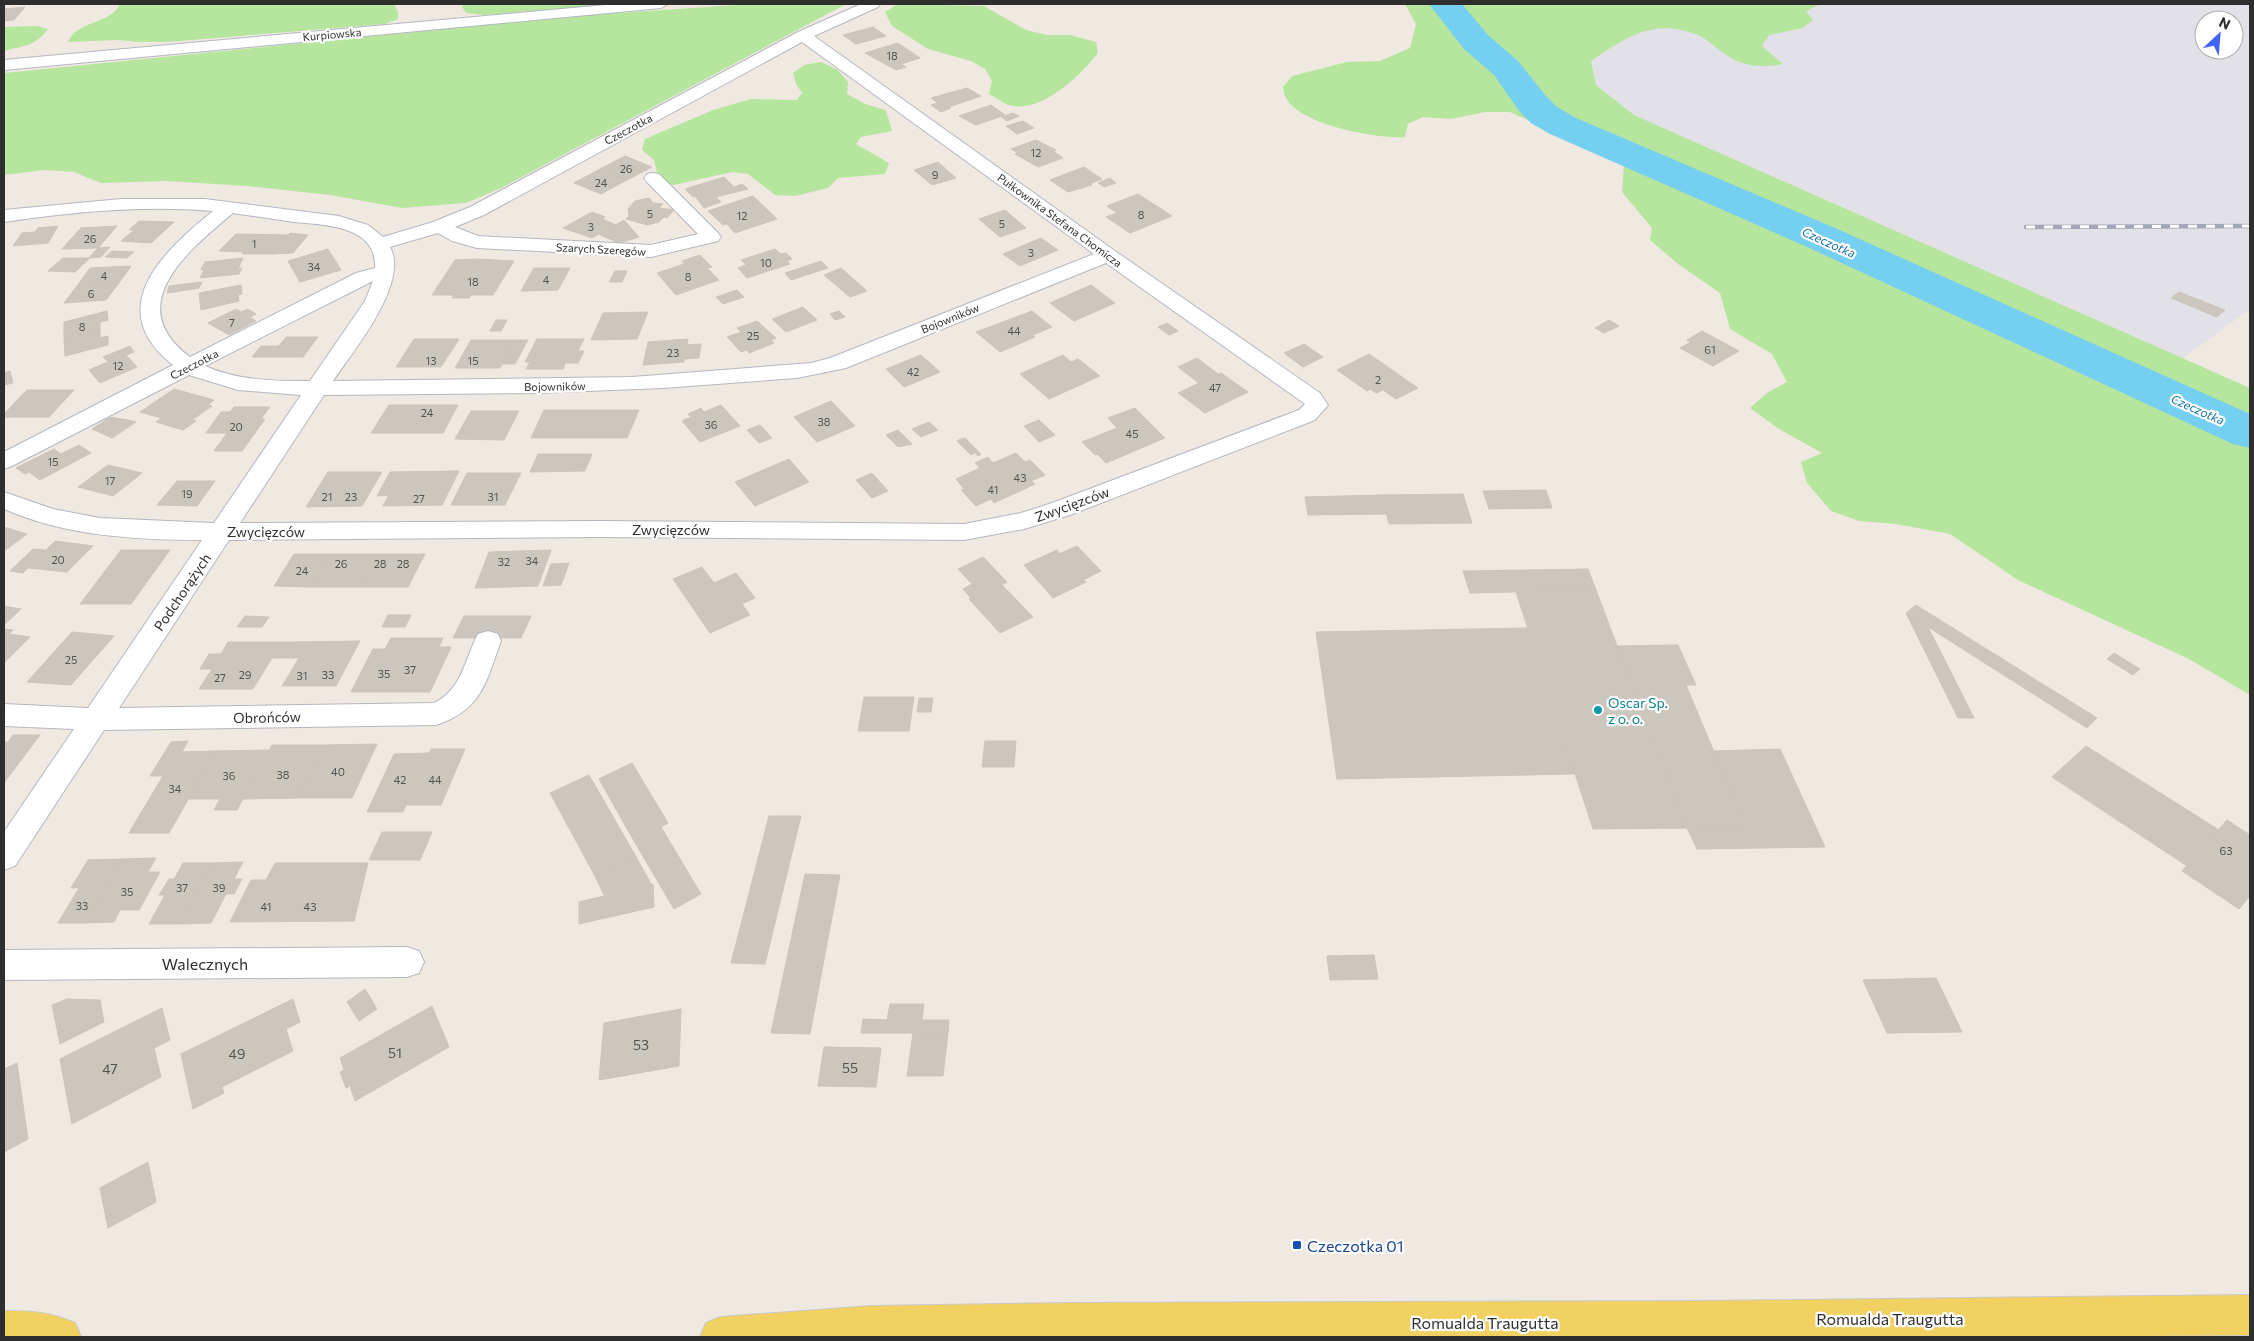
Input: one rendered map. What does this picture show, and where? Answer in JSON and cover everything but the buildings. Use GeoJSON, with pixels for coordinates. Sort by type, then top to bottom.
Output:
{"type":"FeatureCollection","features":[{"type":"Feature","properties":{"kind":"main road","name":"Romualda Traugutta"},"geometry":{"type":"LineString","coordinates":[[720,1337],[872,1326],[1044,1323],[1689,1321],[2250,1315]]}},
{"type":"Feature","properties":{"kind":"main road"},"geometry":{"type":"LineString","coordinates":[[4,1330],[37,1331],[61,1337]]}},
{"type":"Feature","properties":{"kind":"street","name":"Kurpiowska"},"geometry":{"type":"LineString","coordinates":[[4,65],[661,4]]}},
{"type":"Feature","properties":{"kind":"street","name":"Czeczotka"},"geometry":{"type":"LineString","coordinates":[[379,244],[440,226],[477,211],[803,35],[873,4]]}},
{"type":"Feature","properties":{"kind":"street","name":"Pułkownika Stefana Chomicza"},"geometry":{"type":"LineString","coordinates":[[803,35],[1108,255],[1312,398],[1317,404]]}},
{"type":"Feature","properties":{"kind":"street","name":"Szarych Szeregów"},"geometry":{"type":"LineString","coordinates":[[440,226],[459,237],[477,242],[651,251],[711,237],[653,178]]}},
{"type":"Feature","properties":{"kind":"street"},"geometry":{"type":"LineString","coordinates":[[4,216],[63,208],[175,204],[228,208],[344,223],[363,231],[379,244]]}},
{"type":"Feature","properties":{"kind":"street","name":"Bojowników"},"geometry":{"type":"LineString","coordinates":[[228,208],[172,259],[152,294],[150,313],[152,326],[157,338],[178,360],[189,367],[219,378],[264,386],[318,388],[628,384],[806,370],[838,363],[1108,255]]}},
{"type":"Feature","properties":{"kind":"street","name":"Podchorążych"},"geometry":{"type":"LineString","coordinates":[[4,857],[375,301],[385,271],[383,254],[379,244]]}},
{"type":"Feature","properties":{"kind":"street","name":"Czeczotka"},"geometry":{"type":"LineString","coordinates":[[4,461],[363,277],[385,271]]}},
{"type":"Feature","properties":{"kind":"street","name":"Zwycięzców"},"geometry":{"type":"LineString","coordinates":[[4,500],[37,512],[86,523],[155,530],[599,529],[964,532],[1024,521],[1061,509],[1307,415],[1317,404]]}},
{"type":"Feature","properties":{"kind":"street","name":"Obrońców"},"geometry":{"type":"LineString","coordinates":[[4,715],[95,720],[436,714],[447,711],[464,696],[488,641]]}},
{"type":"Feature","properties":{"kind":"street","name":"Walecznych"},"geometry":{"type":"LineString","coordinates":[[4,965],[407,962]]}},
{"type":"Feature","properties":{"kind":"shaded area"},"geometry":{"type":"Polygon","coordinates":[[[1546,4],[2250,4],[2250,309],[2178,362],[1598,110],[1546,4]]]}},
{"type":"Feature","properties":{"kind":"green space"},"geometry":{"type":"Polygon","coordinates":[[[120,4],[394,4],[398,12],[398,19],[385,24],[167,42],[119,40],[68,42],[72,35],[86,26],[109,16],[120,4]]]}},
{"type":"Feature","properties":{"kind":"green space"},"geometry":{"type":"Polygon","coordinates":[[[464,4],[618,4],[485,15],[466,13],[462,7],[464,4]]]}},
{"type":"Feature","properties":{"kind":"green space"},"geometry":{"type":"Polygon","coordinates":[[[752,4],[846,4],[499,189],[466,203],[402,208],[330,195],[247,186],[167,181],[101,183],[74,172],[43,170],[4,175],[4,73],[574,16],[752,4]]]}},
{"type":"Feature","properties":{"kind":"green space"},"geometry":{"type":"Polygon","coordinates":[[[898,4],[984,6],[1026,30],[1047,35],[1070,35],[1096,42],[1098,53],[1069,83],[1044,100],[1031,105],[1018,106],[1006,104],[989,94],[992,81],[985,69],[971,61],[928,49],[892,26],[885,12],[898,4]]]}},
{"type":"Feature","properties":{"kind":"green space"},"geometry":{"type":"Polygon","coordinates":[[[1405,4],[1821,4],[1806,11],[1813,20],[1803,28],[1769,35],[1762,46],[1783,64],[1751,65],[1729,57],[1700,36],[1669,28],[1655,29],[1630,37],[1591,61],[1596,85],[1634,115],[2250,388],[2250,695],[2189,659],[2018,580],[1950,534],[1896,524],[1859,521],[1831,511],[1807,483],[1801,462],[1822,453],[1779,429],[1750,408],[1767,393],[1787,382],[1772,354],[1730,329],[1720,293],[1678,264],[1650,240],[1652,228],[1622,192],[1624,163],[1510,112],[1485,112],[1451,119],[1423,117],[1408,124],[1405,137],[1392,137],[1359,133],[1322,123],[1294,108],[1285,97],[1283,87],[1292,76],[1347,62],[1380,61],[1410,48],[1416,24],[1405,4]]]}},
{"type":"Feature","properties":{"kind":"green space"},"geometry":{"type":"Polygon","coordinates":[[[37,26],[48,29],[38,40],[4,51],[4,27],[37,26]]]}},
{"type":"Feature","properties":{"kind":"green space"},"geometry":{"type":"Polygon","coordinates":[[[821,62],[838,70],[848,82],[847,94],[865,104],[886,110],[892,131],[861,137],[856,144],[889,163],[885,174],[838,178],[828,188],[795,196],[775,195],[748,174],[733,172],[673,185],[659,181],[654,160],[642,150],[645,139],[713,110],[751,99],[797,100],[802,93],[796,84],[793,73],[804,65],[821,62]]]}},
{"type":"Feature","properties":{"kind":"waterway","name":"Czeczotka"},"geometry":{"type":"LineString","coordinates":[[1445,4],[1476,42],[1506,68],[1533,104],[1544,115],[1563,126],[1820,237],[2250,433]]}},
{"type":"Feature","properties":{"kind":"railway"},"geometry":{"type":"LineString","coordinates":[[2026,227],[2250,226]]}},
{"type":"Feature","properties":{"kind":"place","name":"Oscar Sp. z o. o."},"geometry":{"type":"Point","coordinates":[1598,710]}},
{"type":"Feature","properties":{"kind":"place","name":"Czeczotka 01"},"geometry":{"type":"Point","coordinates":[1297,1245]}}]}
